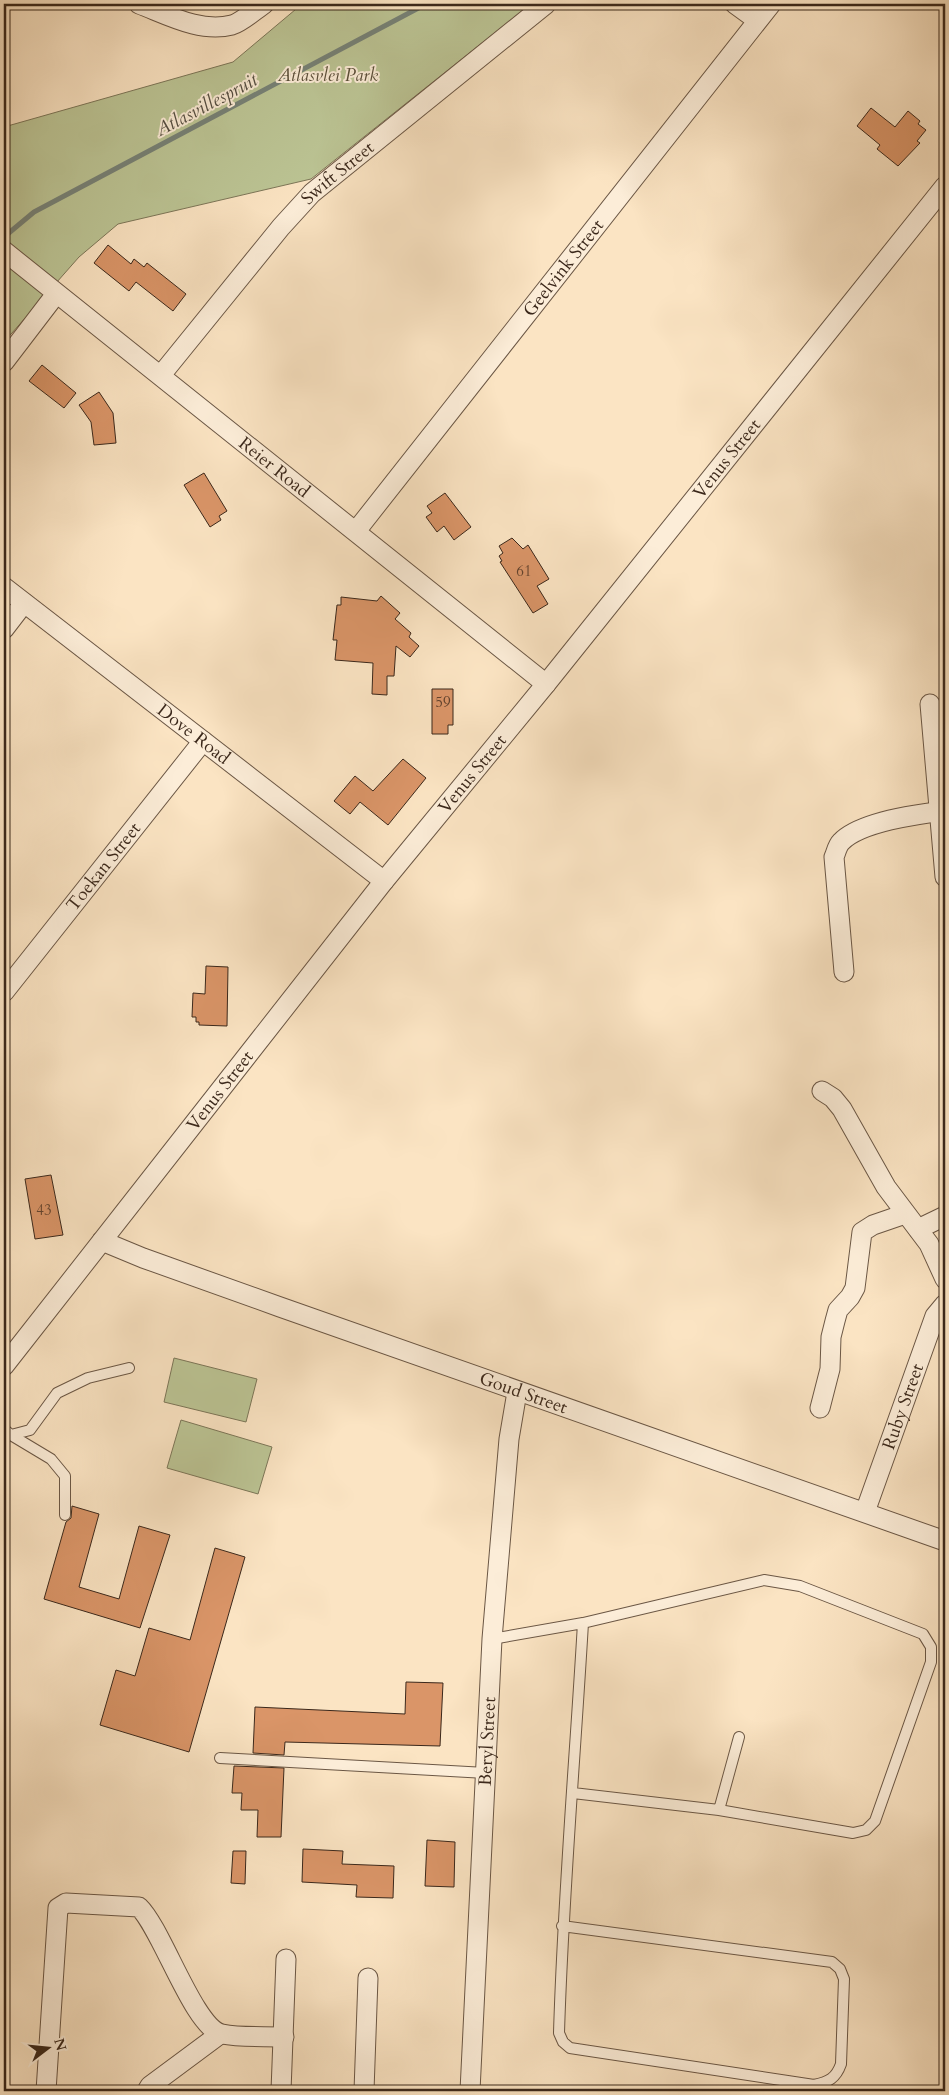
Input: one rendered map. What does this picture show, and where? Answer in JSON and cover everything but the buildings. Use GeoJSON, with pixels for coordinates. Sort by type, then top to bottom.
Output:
{"type":"FeatureCollection","features":[{"type":"Feature","properties":{"kind":"street"},"geometry":{"type":"LineString","coordinates":[[140,4],[182,21],[208,26],[233,25],[264,4]]}},
{"type":"Feature","properties":{"kind":"street","name":"Swift Street"},"geometry":{"type":"LineString","coordinates":[[161,376],[280,227],[312,193],[546,4]]}},
{"type":"Feature","properties":{"kind":"street"},"geometry":{"type":"LineString","coordinates":[[735,4],[757,20]]}},
{"type":"Feature","properties":{"kind":"street","name":"Geelvink Street"},"geometry":{"type":"LineString","coordinates":[[356,531],[771,4]]}},
{"type":"Feature","properties":{"kind":"street","name":"Venus Street"},"geometry":{"type":"LineString","coordinates":[[4,1366],[384,882],[546,684],[945,186]]}},
{"type":"Feature","properties":{"kind":"street","name":"Reier Road"},"geometry":{"type":"LineString","coordinates":[[4,251],[546,684]]}},
{"type":"Feature","properties":{"kind":"street"},"geometry":{"type":"LineString","coordinates":[[4,362],[56,294]]}},
{"type":"Feature","properties":{"kind":"street","name":"Dove Road"},"geometry":{"type":"LineString","coordinates":[[4,587],[384,882]]}},
{"type":"Feature","properties":{"kind":"street"},"geometry":{"type":"LineString","coordinates":[[4,629],[24,603]]}},
{"type":"Feature","properties":{"kind":"street"},"geometry":{"type":"LineString","coordinates":[[930,704],[942,811],[945,877]]}},
{"type":"Feature","properties":{"kind":"street","name":"Toekan Street"},"geometry":{"type":"LineString","coordinates":[[4,992],[203,741]]}},
{"type":"Feature","properties":{"kind":"street"},"geometry":{"type":"LineString","coordinates":[[844,972],[834,857],[840,843],[855,833],[898,817],[942,811]]}},
{"type":"Feature","properties":{"kind":"street"},"geometry":{"type":"LineString","coordinates":[[822,1091],[833,1098],[842,1109],[886,1187],[929,1244],[945,1279]]}},
{"type":"Feature","properties":{"kind":"street"},"geometry":{"type":"LineString","coordinates":[[820,1408],[830,1369],[831,1337],[838,1310],[850,1297],[855,1288],[862,1232],[873,1225],[905,1214]]}},
{"type":"Feature","properties":{"kind":"street"},"geometry":{"type":"LineString","coordinates":[[918,1229],[945,1216]]}},
{"type":"Feature","properties":{"kind":"street","name":"Goud Street"},"geometry":{"type":"LineString","coordinates":[[102,1241],[143,1258],[517,1392],[945,1541]]}},
{"type":"Feature","properties":{"kind":"street","name":"Ruby Street"},"geometry":{"type":"LineString","coordinates":[[865,1512],[934,1316],[945,1304]]}},
{"type":"Feature","properties":{"kind":"street","name":"Beryl Street"},"geometry":{"type":"LineString","coordinates":[[470,2091],[492,1639],[509,1439],[517,1392]]}},
{"type":"Feature","properties":{"kind":"street"},"geometry":{"type":"LineString","coordinates":[[46,2091],[58,1908],[66,1903],[139,1907],[148,1916],[159,1940],[203,2019],[220,2034],[284,2037]]}},
{"type":"Feature","properties":{"kind":"street"},"geometry":{"type":"LineString","coordinates":[[281,2091],[286,1959]]}},
{"type":"Feature","properties":{"kind":"street"},"geometry":{"type":"LineString","coordinates":[[364,2091],[368,1978]]}},
{"type":"Feature","properties":{"kind":"street"},"geometry":{"type":"LineString","coordinates":[[147,2091],[150,2086],[220,2034]]}},
{"type":"Feature","properties":{"kind":"lane"},"geometry":{"type":"LineString","coordinates":[[8,1432],[30,1430],[57,1393],[88,1378],[129,1368]]}},
{"type":"Feature","properties":{"kind":"lane"},"geometry":{"type":"LineString","coordinates":[[8,1432],[51,1459],[65,1476],[66,1515]]}},
{"type":"Feature","properties":{"kind":"lane"},"geometry":{"type":"LineString","coordinates":[[492,1639],[583,1623],[764,1580],[800,1586],[923,1634],[931,1646],[931,1662],[876,1821],[866,1830],[853,1833],[719,1810],[573,1793]]}},
{"type":"Feature","properties":{"kind":"lane"},"geometry":{"type":"LineString","coordinates":[[562,1926],[832,1962],[840,1969],[844,1979],[841,2064],[838,2072],[827,2083],[814,2085],[570,2048],[563,2042],[559,2033],[562,1926],[573,1793],[583,1623]]}},
{"type":"Feature","properties":{"kind":"lane"},"geometry":{"type":"LineString","coordinates":[[719,1810],[739,1737]]}},
{"type":"Feature","properties":{"kind":"lane"},"geometry":{"type":"LineString","coordinates":[[220,1758],[486,1773]]}},
{"type":"Feature","properties":{"kind":"green space","name":"Atlasvlei Park"},"geometry":{"type":"Polygon","coordinates":[[[302,4],[531,4],[311,179],[118,224],[79,257],[4,342],[4,127],[233,62],[302,4]]]}},
{"type":"Feature","properties":{"kind":"green space"},"geometry":{"type":"Polygon","coordinates":[[[174,1358],[257,1379],[246,1422],[164,1402],[174,1358]]]}},
{"type":"Feature","properties":{"kind":"green space"},"geometry":{"type":"Polygon","coordinates":[[[181,1420],[272,1447],[258,1494],[167,1468],[181,1420]]]}},
{"type":"Feature","properties":{"kind":"waterway","name":"Atlasvillespruit"},"geometry":{"type":"LineString","coordinates":[[4,237],[34,212],[426,4]]}}]}
